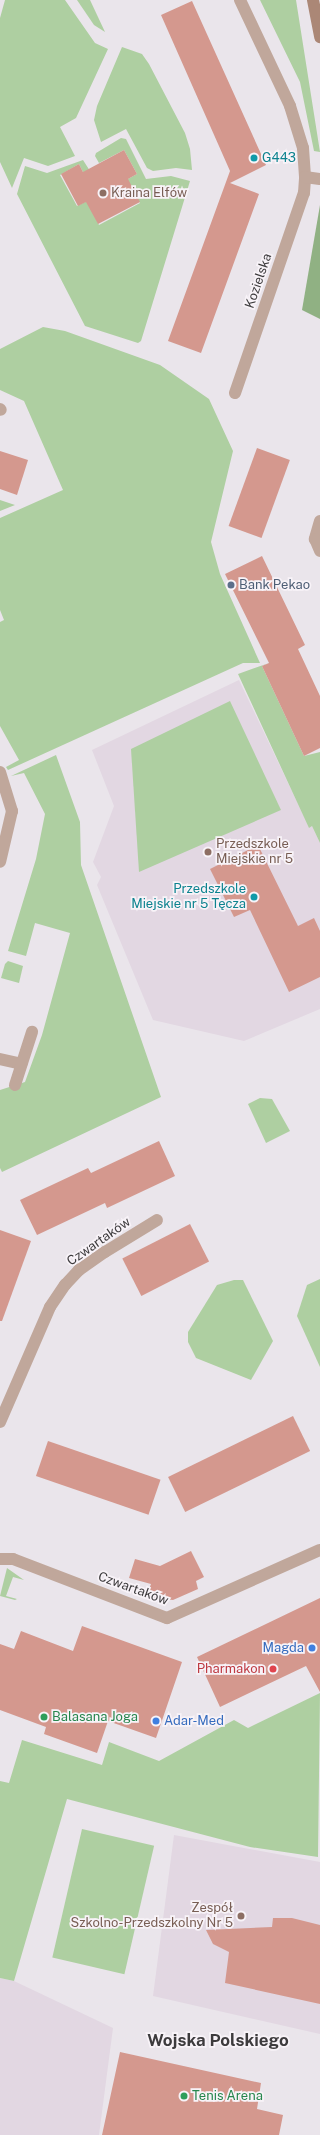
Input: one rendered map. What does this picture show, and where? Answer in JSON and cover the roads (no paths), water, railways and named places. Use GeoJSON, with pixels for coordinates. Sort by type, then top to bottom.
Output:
{"type":"FeatureCollection","features":[{"type":"Feature","properties":{"kind":"street","name":"Kozielska"},"geometry":{"type":"LineString","coordinates":[[235,393],[304,193],[305,177],[303,148],[290,106],[240,0]]}},
{"type":"Feature","properties":{"kind":"street"},"geometry":{"type":"LineString","coordinates":[[313,0],[318,19],[320,37]]}},
{"type":"Feature","properties":{"kind":"street"},"geometry":{"type":"LineString","coordinates":[[305,177],[320,178]]}},
{"type":"Feature","properties":{"kind":"street"},"geometry":{"type":"LineString","coordinates":[[320,521],[315,539],[320,551]]}},
{"type":"Feature","properties":{"kind":"street"},"geometry":{"type":"LineString","coordinates":[[0,772],[12,811],[0,862]]}},
{"type":"Feature","properties":{"kind":"street"},"geometry":{"type":"LineString","coordinates":[[15,1085],[32,1032]]}},
{"type":"Feature","properties":{"kind":"street"},"geometry":{"type":"LineString","coordinates":[[0,1059],[21,1064]]}},
{"type":"Feature","properties":{"kind":"street","name":"Czwartaków"},"geometry":{"type":"LineString","coordinates":[[0,1422],[50,1307],[64,1285],[79,1270],[157,1220]]}},
{"type":"Feature","properties":{"kind":"street","name":"Czwartaków"},"geometry":{"type":"LineString","coordinates":[[0,1559],[13,1559],[167,1618],[320,1550]]}},
{"type":"Feature","properties":{"kind":"place","name":"G443"},"geometry":{"type":"Point","coordinates":[254,158]}},
{"type":"Feature","properties":{"kind":"place","name":"Kraina Elfów"},"geometry":{"type":"Point","coordinates":[103,193]}},
{"type":"Feature","properties":{"kind":"place","name":"Bank Pekao"},"geometry":{"type":"Point","coordinates":[231,585]}},
{"type":"Feature","properties":{"kind":"place","name":"Przedszkole Miejskie nr 5"},"geometry":{"type":"Point","coordinates":[208,852]}},
{"type":"Feature","properties":{"kind":"place","name":"Przedszkole Miejskie nr 5 Tęcza"},"geometry":{"type":"Point","coordinates":[254,897]}},
{"type":"Feature","properties":{"kind":"place","name":"Magda"},"geometry":{"type":"Point","coordinates":[312,1648]}},
{"type":"Feature","properties":{"kind":"place","name":"Pharmakon"},"geometry":{"type":"Point","coordinates":[273,1669]}},
{"type":"Feature","properties":{"kind":"place","name":"Balasana Joga"},"geometry":{"type":"Point","coordinates":[44,1717]}},
{"type":"Feature","properties":{"kind":"place","name":"Adar-Med"},"geometry":{"type":"Point","coordinates":[156,1721]}},
{"type":"Feature","properties":{"kind":"place","name":"Zespół Szkolno-Przedszkolny Nr 5"},"geometry":{"type":"Point","coordinates":[241,1916]}},
{"type":"Feature","properties":{"kind":"place","name":"Tenis Arena"},"geometry":{"type":"Point","coordinates":[184,2096]}},
{"type":"Feature","properties":{"kind":"district","name":"Wojska Polskiego"},"geometry":{"type":"Point","coordinates":[218,2041]}}]}
